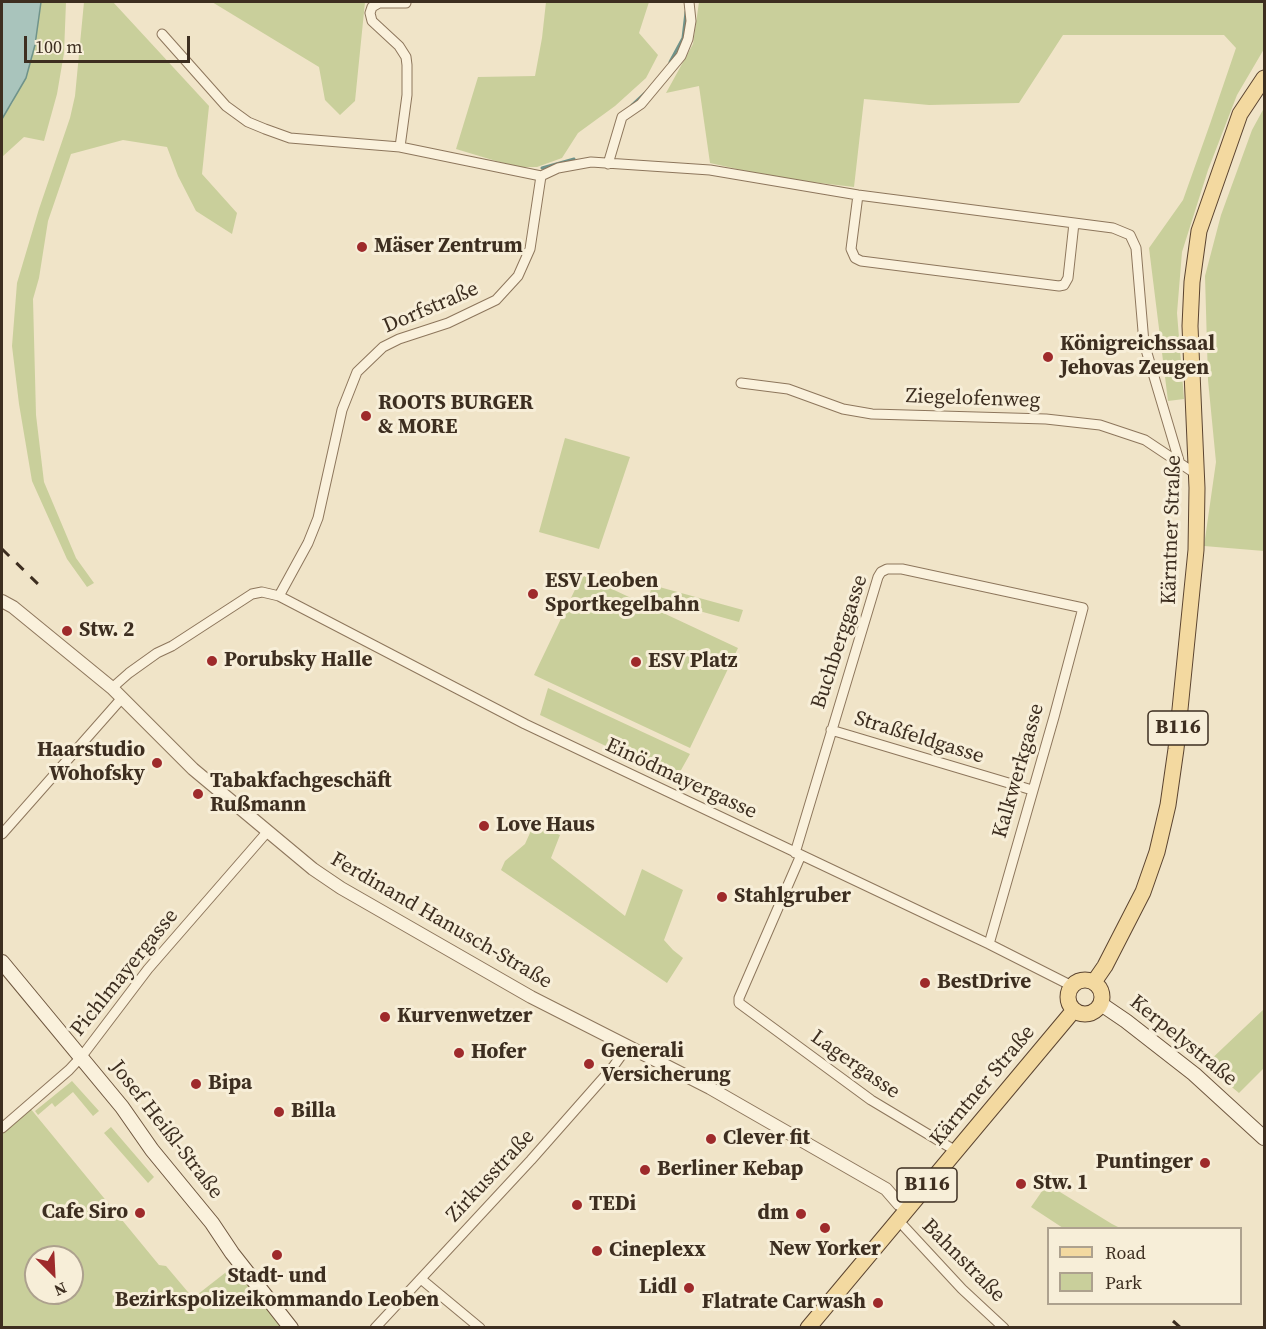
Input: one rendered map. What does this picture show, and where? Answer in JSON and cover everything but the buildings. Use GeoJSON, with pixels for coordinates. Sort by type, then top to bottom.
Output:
{"type":"FeatureCollection","features":[{"type":"Feature","properties":{"kind":"main road","name":"Kärntner Straße"},"geometry":{"type":"LineString","coordinates":[[1094,982],[1105,966],[1143,892],[1157,852],[1168,805],[1176,749],[1196,550],[1196,474],[1190,326],[1192,282],[1199,231],[1240,114],[1264,78]]}},
{"type":"Feature","properties":{"kind":"main road","name":"Josef Heißl-Straße"},"geometry":{"type":"LineString","coordinates":[[2,962],[82,1056],[291,1328]]}},
{"type":"Feature","properties":{"kind":"main road"},"geometry":{"type":"LineString","coordinates":[[1082,980],[1094,982],[1102,994],[1101,1004],[1092,1013],[1079,1013],[1074,1010],[1068,998],[1072,986],[1082,980]]}},
{"type":"Feature","properties":{"kind":"main road","name":"Kerpelystraße"},"geometry":{"type":"LineString","coordinates":[[1101,1004],[1194,1074],[1264,1138]]}},
{"type":"Feature","properties":{"kind":"main road","name":"Kärntner Straße"},"geometry":{"type":"LineString","coordinates":[[808,1328],[1074,1010]]}},
{"type":"Feature","properties":{"kind":"street"},"geometry":{"type":"LineString","coordinates":[[608,164],[622,117],[641,104],[681,56],[688,39],[689,2]]}},
{"type":"Feature","properties":{"kind":"street"},"geometry":{"type":"LineString","coordinates":[[400,147],[407,95],[407,65],[399,46],[372,21],[369,13],[372,7],[379,3],[405,3]]}},
{"type":"Feature","properties":{"kind":"street"},"geometry":{"type":"LineString","coordinates":[[162,34],[226,106],[248,122],[290,138],[400,147],[541,176],[558,168],[591,162],[710,170],[858,195],[1113,228],[1130,236],[1136,248],[1144,343],[1180,464]]}},
{"type":"Feature","properties":{"kind":"street","name":"Dorfstraße"},"geometry":{"type":"LineString","coordinates":[[279,596],[308,543],[318,518],[342,410],[357,372],[383,346],[448,323],[496,300],[518,276],[530,249],[541,176]]}},
{"type":"Feature","properties":{"kind":"street"},"geometry":{"type":"LineString","coordinates":[[858,195],[851,249],[855,258],[861,261],[1059,286],[1064,285],[1068,278],[1074,223]]}},
{"type":"Feature","properties":{"kind":"street","name":"Ziegelofenweg"},"geometry":{"type":"LineString","coordinates":[[741,383],[788,389],[843,409],[872,414],[1046,419],[1100,425],[1144,440],[1196,474]]}},
{"type":"Feature","properties":{"kind":"street","name":"Buchberggasse"},"geometry":{"type":"LineString","coordinates":[[739,1001],[798,854],[831,730],[878,577],[884,570],[902,569],[1083,608]]}},
{"type":"Feature","properties":{"kind":"street"},"geometry":{"type":"LineString","coordinates":[[112,688],[157,653],[172,646],[252,594],[262,592],[279,596]]}},
{"type":"Feature","properties":{"kind":"street","name":"Einödmayergasse"},"geometry":{"type":"LineString","coordinates":[[279,596],[525,724],[989,944],[1072,986]]}},
{"type":"Feature","properties":{"kind":"street","name":"Ferdinand Hanusch-Straße"},"geometry":{"type":"LineString","coordinates":[[2,601],[13,607],[112,688],[193,769],[313,868],[358,899],[484,972],[710,1088],[886,1189],[899,1204],[902,1214]]}},
{"type":"Feature","properties":{"kind":"street","name":"Kalkwerkgasse"},"geometry":{"type":"LineString","coordinates":[[989,944],[1083,608]]}},
{"type":"Feature","properties":{"kind":"street"},"geometry":{"type":"LineString","coordinates":[[2,834],[122,698]]}},
{"type":"Feature","properties":{"kind":"street","name":"Straßfeldgasse"},"geometry":{"type":"LineString","coordinates":[[831,730],[1032,790]]}},
{"type":"Feature","properties":{"kind":"street","name":"Pichlmayergasse"},"geometry":{"type":"LineString","coordinates":[[2,1128],[82,1056],[148,969],[268,831]]}},
{"type":"Feature","properties":{"kind":"street","name":"Lagergasse"},"geometry":{"type":"LineString","coordinates":[[739,1001],[827,1068],[904,1122],[956,1151]]}},
{"type":"Feature","properties":{"kind":"street","name":"Zirkusstraße"},"geometry":{"type":"LineString","coordinates":[[375,1328],[531,1160],[613,1067],[628,1046]]}},
{"type":"Feature","properties":{"kind":"street","name":"Bahnstraße"},"geometry":{"type":"LineString","coordinates":[[902,1214],[962,1289],[1004,1328]]}},
{"type":"Feature","properties":{"kind":"street"},"geometry":{"type":"LineString","coordinates":[[421,1279],[480,1328]]}},
{"type":"Feature","properties":{"kind":"green space"},"geometry":{"type":"Polygon","coordinates":[[[41,2],[66,2],[64,53],[57,94],[44,141],[24,137],[2,157],[2,119],[13,102],[35,45],[41,2]]]}},
{"type":"Feature","properties":{"kind":"green space"},"geometry":{"type":"Polygon","coordinates":[[[84,2],[113,2],[209,106],[202,174],[237,213],[232,234],[196,211],[178,176],[167,147],[123,140],[71,154],[48,221],[39,278],[33,299],[36,415],[44,482],[76,558],[94,583],[87,587],[67,559],[32,481],[12,346],[17,283],[75,96],[84,2]]]}},
{"type":"Feature","properties":{"kind":"green space"},"geometry":{"type":"Polygon","coordinates":[[[212,2],[365,2],[355,101],[340,115],[325,100],[319,67],[212,2]]]}},
{"type":"Feature","properties":{"kind":"green space"},"geometry":{"type":"Polygon","coordinates":[[[546,2],[649,2],[639,33],[658,55],[646,78],[615,106],[578,133],[562,158],[537,167],[516,167],[456,149],[478,77],[535,76],[546,2]]]}},
{"type":"Feature","properties":{"kind":"green space"},"geometry":{"type":"Polygon","coordinates":[[[699,2],[1264,2],[1264,49],[1237,95],[1208,170],[1182,252],[1177,313],[1184,399],[1168,401],[1149,248],[1183,200],[1210,124],[1236,48],[1224,35],[1063,35],[1019,103],[929,105],[864,99],[854,187],[777,178],[710,163],[699,86],[666,93],[693,44],[699,2]]]}},
{"type":"Feature","properties":{"kind":"green space"},"geometry":{"type":"Polygon","coordinates":[[[1264,108],[1264,551],[1204,546],[1216,462],[1208,380],[1205,276],[1221,215],[1252,130],[1264,108]]]}},
{"type":"Feature","properties":{"kind":"green space"},"geometry":{"type":"Polygon","coordinates":[[[565,438],[630,457],[599,549],[539,532],[565,438]]]}},
{"type":"Feature","properties":{"kind":"green space","name":"ESV Platz"},"geometry":{"type":"Polygon","coordinates":[[[582,575],[738,648],[690,748],[534,675],[582,575]]]}},
{"type":"Feature","properties":{"kind":"green space"},"geometry":{"type":"Polygon","coordinates":[[[652,585],[743,610],[739,622],[649,597],[652,585]]]}},
{"type":"Feature","properties":{"kind":"green space"},"geometry":{"type":"Polygon","coordinates":[[[548,688],[690,754],[676,779],[540,715],[548,688]]]}},
{"type":"Feature","properties":{"kind":"green space"},"geometry":{"type":"Polygon","coordinates":[[[534,824],[560,835],[551,858],[625,916],[642,869],[683,890],[664,940],[683,958],[667,983],[501,870],[505,861],[525,844],[534,824]]]}},
{"type":"Feature","properties":{"kind":"green space"},"geometry":{"type":"Polygon","coordinates":[[[1264,1009],[1264,1068],[1239,1093],[1205,1065],[1264,1009]]]}},
{"type":"Feature","properties":{"kind":"green space"},"geometry":{"type":"Polygon","coordinates":[[[72,1081],[99,1111],[93,1116],[73,1092],[55,1107],[52,1103],[38,1115],[35,1111],[72,1081]]]}},
{"type":"Feature","properties":{"kind":"green space"},"geometry":{"type":"Polygon","coordinates":[[[30,1108],[159,1265],[166,1266],[193,1298],[239,1262],[291,1327],[2,1327],[2,1133],[30,1108]]]}},
{"type":"Feature","properties":{"kind":"green space"},"geometry":{"type":"Polygon","coordinates":[[[111,1127],[154,1177],[148,1183],[104,1133],[111,1127]]]}},
{"type":"Feature","properties":{"kind":"green space"},"geometry":{"type":"Polygon","coordinates":[[[1047,1184],[1118,1227],[1061,1227],[1031,1207],[1047,1184]]]}},
{"type":"Feature","properties":{"kind":"water"},"geometry":{"type":"Polygon","coordinates":[[[2,2],[41,2],[35,45],[26,78],[2,119],[2,2]]]}},
{"type":"Feature","properties":{"kind":"waterway"},"geometry":{"type":"LineString","coordinates":[[670,62],[683,38],[686,12]]}},
{"type":"Feature","properties":{"kind":"waterway"},"geometry":{"type":"LineString","coordinates":[[632,105],[645,93]]}},
{"type":"Feature","properties":{"kind":"waterway"},"geometry":{"type":"LineString","coordinates":[[542,168],[574,159]]}},
{"type":"Feature","properties":{"kind":"railway"},"geometry":{"type":"LineString","coordinates":[[2,549],[39,585]]}},
{"type":"Feature","properties":{"kind":"railway"},"geometry":{"type":"LineString","coordinates":[[1173,1321],[1181,1328]]}},
{"type":"Feature","properties":{"kind":"place","name":"Mäser Zentrum"},"geometry":{"type":"Point","coordinates":[362,247]}},
{"type":"Feature","properties":{"kind":"place","name":"Königreichssaal Jehovas Zeugen"},"geometry":{"type":"Point","coordinates":[1048,357]}},
{"type":"Feature","properties":{"kind":"place","name":"ROOTS BURGER & MORE"},"geometry":{"type":"Point","coordinates":[366,416]}},
{"type":"Feature","properties":{"kind":"place","name":"ESV Leoben Sportkegelbahn"},"geometry":{"type":"Point","coordinates":[533,594]}},
{"type":"Feature","properties":{"kind":"place","name":"Stw. 2"},"geometry":{"type":"Point","coordinates":[67,631]}},
{"type":"Feature","properties":{"kind":"place","name":"Porubsky Halle"},"geometry":{"type":"Point","coordinates":[212,661]}},
{"type":"Feature","properties":{"kind":"place","name":"ESV Platz"},"geometry":{"type":"Point","coordinates":[636,662]}},
{"type":"Feature","properties":{"kind":"place","name":"Haarstudio Wohofsky"},"geometry":{"type":"Point","coordinates":[157,763]}},
{"type":"Feature","properties":{"kind":"place","name":"Tabakfachgeschäft Rußmann"},"geometry":{"type":"Point","coordinates":[198,794]}},
{"type":"Feature","properties":{"kind":"place","name":"Love Haus"},"geometry":{"type":"Point","coordinates":[484,826]}},
{"type":"Feature","properties":{"kind":"place","name":"Stahlgruber"},"geometry":{"type":"Point","coordinates":[722,897]}},
{"type":"Feature","properties":{"kind":"place","name":"BestDrive"},"geometry":{"type":"Point","coordinates":[925,983]}},
{"type":"Feature","properties":{"kind":"place","name":"Kurvenwetzer"},"geometry":{"type":"Point","coordinates":[385,1017]}},
{"type":"Feature","properties":{"kind":"place","name":"Hofer"},"geometry":{"type":"Point","coordinates":[459,1053]}},
{"type":"Feature","properties":{"kind":"place","name":"Generali Versicherung"},"geometry":{"type":"Point","coordinates":[589,1064]}},
{"type":"Feature","properties":{"kind":"place","name":"Bipa"},"geometry":{"type":"Point","coordinates":[196,1084]}},
{"type":"Feature","properties":{"kind":"place","name":"Billa"},"geometry":{"type":"Point","coordinates":[279,1112]}},
{"type":"Feature","properties":{"kind":"place","name":"Clever fit"},"geometry":{"type":"Point","coordinates":[711,1139]}},
{"type":"Feature","properties":{"kind":"place","name":"Puntinger"},"geometry":{"type":"Point","coordinates":[1205,1163]}},
{"type":"Feature","properties":{"kind":"place","name":"Berliner Kebap"},"geometry":{"type":"Point","coordinates":[645,1170]}},
{"type":"Feature","properties":{"kind":"place","name":"Stw. 1"},"geometry":{"type":"Point","coordinates":[1021,1184]}},
{"type":"Feature","properties":{"kind":"place","name":"TEDi"},"geometry":{"type":"Point","coordinates":[577,1205]}},
{"type":"Feature","properties":{"kind":"place","name":"Cafe Siro"},"geometry":{"type":"Point","coordinates":[140,1213]}},
{"type":"Feature","properties":{"kind":"place","name":"dm"},"geometry":{"type":"Point","coordinates":[801,1214]}},
{"type":"Feature","properties":{"kind":"place","name":"New Yorker"},"geometry":{"type":"Point","coordinates":[825,1228]}},
{"type":"Feature","properties":{"kind":"place","name":"Cineplexx"},"geometry":{"type":"Point","coordinates":[597,1251]}},
{"type":"Feature","properties":{"kind":"place","name":"Stadt- und Bezirkspolizeikommando Leoben"},"geometry":{"type":"Point","coordinates":[277,1255]}},
{"type":"Feature","properties":{"kind":"place","name":"Lidl"},"geometry":{"type":"Point","coordinates":[689,1288]}},
{"type":"Feature","properties":{"kind":"place","name":"Flatrate Carwash"},"geometry":{"type":"Point","coordinates":[878,1303]}}]}
